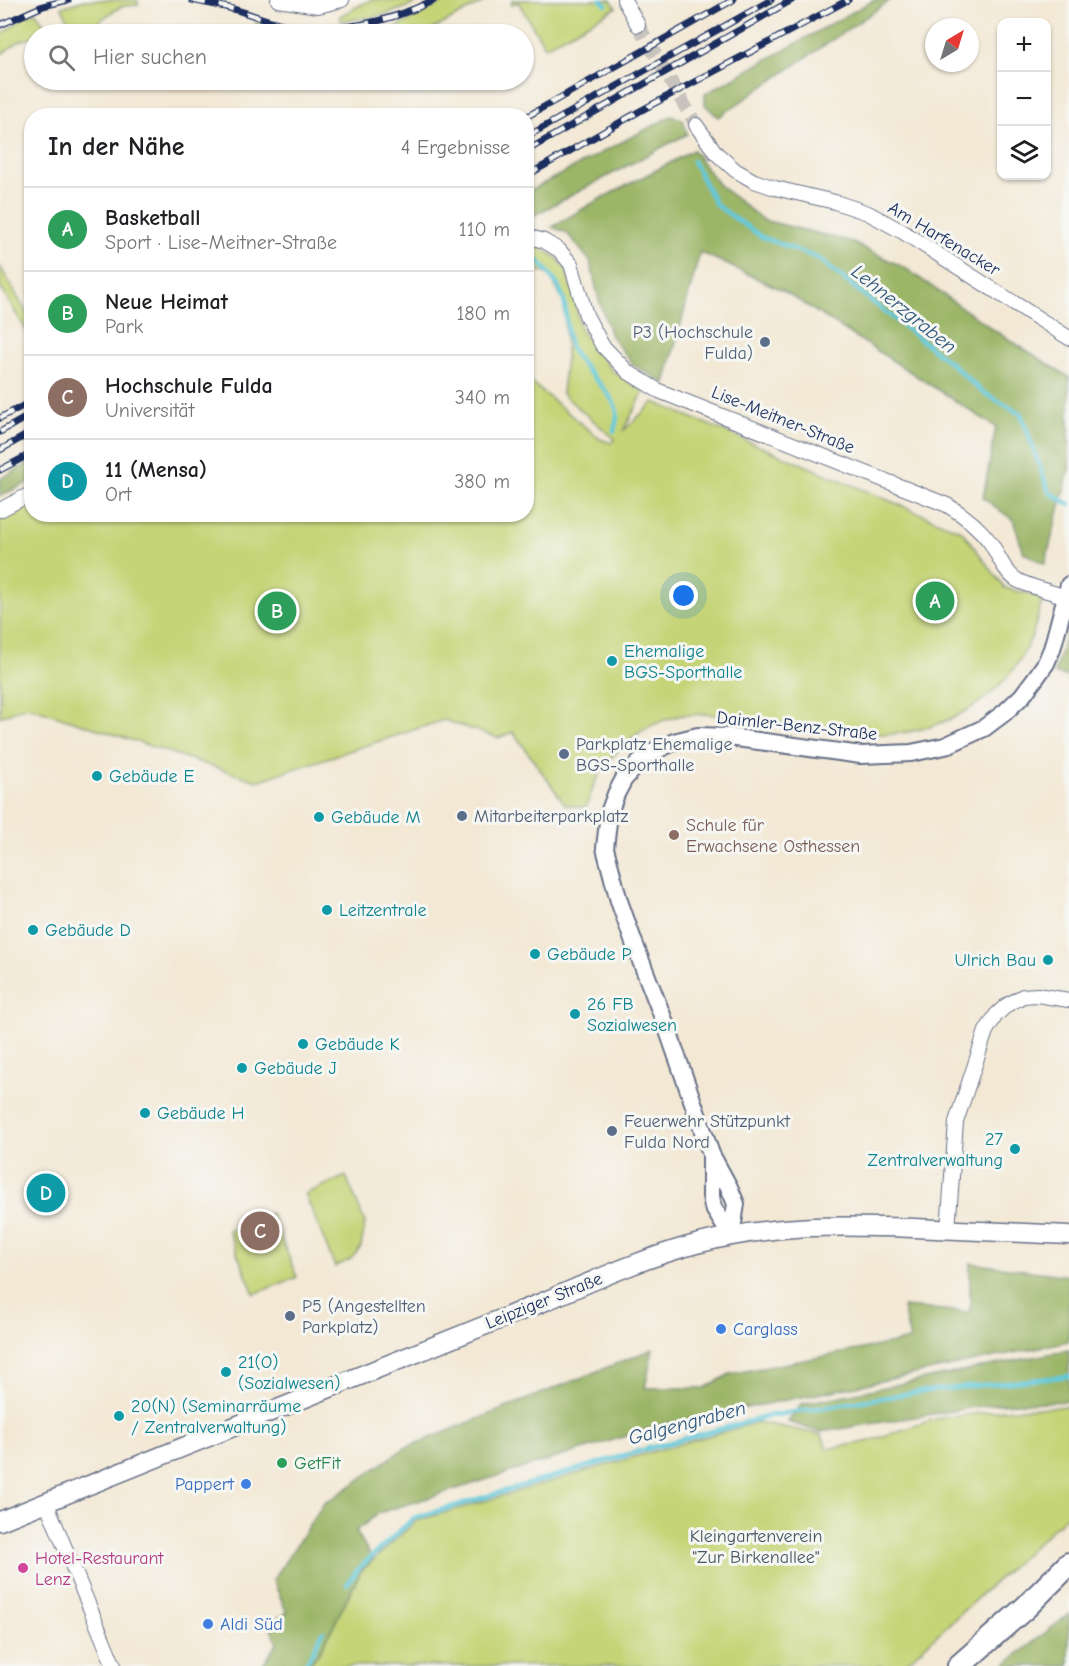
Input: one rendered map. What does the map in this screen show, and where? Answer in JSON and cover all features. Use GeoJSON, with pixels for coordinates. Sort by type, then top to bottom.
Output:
{"type":"FeatureCollection","features":[{"type":"Feature","properties":{"kind":"highway"},"geometry":{"type":"LineString","coordinates":[[959,1666],[1026,1607],[1069,1564]]}},
{"type":"Feature","properties":{"kind":"highway"},"geometry":{"type":"LineString","coordinates":[[1026,1607],[1069,1576]]}},
{"type":"Feature","properties":{"kind":"main road","name":"Leipziger Straße"},"geometry":{"type":"LineString","coordinates":[[0,1521],[603,1276],[695,1244],[775,1229],[827,1226],[1069,1235]]}},
{"type":"Feature","properties":{"kind":"street"},"geometry":{"type":"LineString","coordinates":[[278,0],[318,6],[342,0]]}},
{"type":"Feature","properties":{"kind":"street"},"geometry":{"type":"LineString","coordinates":[[625,3],[638,25]]}},
{"type":"Feature","properties":{"kind":"street","name":"Am Harfenacker"},"geometry":{"type":"LineString","coordinates":[[700,131],[716,153],[735,170],[754,181],[868,213],[903,231],[1069,338]]}},
{"type":"Feature","properties":{"kind":"street","name":"Lise-Meitner-Straße"},"geometry":{"type":"LineString","coordinates":[[534,238],[559,250],[571,264],[586,315],[602,345],[628,372],[659,390],[947,505],[979,528],[1016,580],[1068,591]]}},
{"type":"Feature","properties":{"kind":"street"},"geometry":{"type":"LineString","coordinates":[[0,510],[24,497]]}},
{"type":"Feature","properties":{"kind":"street","name":"Daimler-Benz-Straße"},"geometry":{"type":"LineString","coordinates":[[731,1236],[713,1207],[711,1154],[619,901],[605,848],[609,813],[616,794],[624,779],[652,753],[674,742],[698,736],[729,737],[861,755],[911,753],[945,746],[984,728],[1022,696],[1046,663],[1068,591]]}},
{"type":"Feature","properties":{"kind":"street"},"geometry":{"type":"LineString","coordinates":[[948,1230],[956,1122],[987,1031],[996,1015],[1007,1005],[1023,996],[1037,995],[1069,1000]]}},
{"type":"Feature","properties":{"kind":"street"},"geometry":{"type":"LineString","coordinates":[[46,1502],[114,1666]]}},
{"type":"Feature","properties":{"kind":"green space"},"geometry":{"type":"Polygon","coordinates":[[[84,0],[138,0],[138,5],[121,7],[95,24],[80,24],[67,19],[62,7],[84,0]]]}},
{"type":"Feature","properties":{"kind":"green space"},"geometry":{"type":"Polygon","coordinates":[[[370,0],[421,0],[382,15],[341,21],[340,16],[370,0]]]}},
{"type":"Feature","properties":{"kind":"green space"},"geometry":{"type":"Polygon","coordinates":[[[448,0],[487,0],[443,24],[402,24],[448,0]]]}},
{"type":"Feature","properties":{"kind":"green space"},"geometry":{"type":"Polygon","coordinates":[[[512,0],[611,0],[616,8],[545,47],[534,29],[534,24],[531,24],[518,2],[511,5],[512,0]]]}},
{"type":"Feature","properties":{"kind":"green space"},"geometry":{"type":"Polygon","coordinates":[[[874,0],[891,0],[718,117],[705,105],[705,94],[874,0]]]}},
{"type":"Feature","properties":{"kind":"green space"},"geometry":{"type":"Polygon","coordinates":[[[36,12],[44,24],[24,24],[24,40],[0,55],[0,36],[24,17],[36,12]]]}},
{"type":"Feature","properties":{"kind":"green space"},"geometry":{"type":"Polygon","coordinates":[[[671,116],[683,119],[687,134],[534,215],[534,188],[671,116]]]}},
{"type":"Feature","properties":{"kind":"green space"},"geometry":{"type":"Polygon","coordinates":[[[693,150],[719,185],[763,220],[849,241],[905,268],[997,332],[1069,377],[1069,471],[1045,564],[1024,553],[1013,520],[983,498],[996,427],[784,291],[700,252],[665,383],[633,365],[611,336],[599,300],[590,261],[567,233],[552,227],[693,150]]]}},
{"type":"Feature","properties":{"kind":"green space"},"geometry":{"type":"Polygon","coordinates":[[[534,246],[556,257],[566,269],[574,294],[580,329],[611,370],[644,392],[623,431],[654,402],[962,531],[1005,588],[1043,597],[1028,645],[1004,681],[988,696],[951,718],[931,726],[888,734],[707,714],[678,716],[653,725],[622,746],[596,781],[586,808],[565,804],[513,732],[498,738],[444,720],[257,781],[27,706],[0,717],[0,515],[24,503],[24,522],[534,522],[534,385],[600,439],[611,443],[615,439],[562,394],[566,356],[564,302],[549,275],[534,268],[534,246]]]}},
{"type":"Feature","properties":{"kind":"green space"},"geometry":{"type":"Polygon","coordinates":[[[0,266],[24,309],[24,326],[0,287],[0,266]]]}},
{"type":"Feature","properties":{"kind":"green space"},"geometry":{"type":"Polygon","coordinates":[[[24,466],[24,484],[0,496],[0,479],[24,466]]]}},
{"type":"Feature","properties":{"kind":"green space"},"geometry":{"type":"Polygon","coordinates":[[[1069,626],[1069,677],[1054,673],[1069,626]]]}},
{"type":"Feature","properties":{"kind":"green space"},"geometry":{"type":"Polygon","coordinates":[[[346,1176],[365,1222],[361,1247],[351,1259],[335,1267],[305,1194],[346,1176]]]}},
{"type":"Feature","properties":{"kind":"green space"},"geometry":{"type":"Polygon","coordinates":[[[271,1213],[297,1277],[254,1294],[228,1231],[271,1213]]]}},
{"type":"Feature","properties":{"kind":"green space"},"geometry":{"type":"Polygon","coordinates":[[[970,1263],[1069,1276],[1069,1341],[665,1424],[379,1513],[356,1531],[373,1560],[361,1571],[324,1644],[309,1666],[262,1666],[277,1643],[269,1623],[287,1613],[273,1580],[324,1503],[405,1448],[653,1349],[645,1388],[705,1388],[730,1374],[910,1340],[903,1307],[970,1312],[970,1263]]]}},
{"type":"Feature","properties":{"kind":"green space"},"geometry":{"type":"Polygon","coordinates":[[[1069,1350],[1069,1401],[996,1404],[820,1432],[788,1422],[801,1404],[1069,1350]]]}},
{"type":"Feature","properties":{"kind":"green space","name":"Kleingartenverein \"Zur Birkenallee\""},"geometry":{"type":"Polygon","coordinates":[[[1069,1406],[1069,1514],[903,1666],[309,1666],[324,1644],[361,1571],[416,1521],[758,1422],[822,1435],[827,1449],[866,1442],[935,1419],[1002,1410],[1069,1406]]]}},
{"type":"Feature","properties":{"kind":"green space"},"geometry":{"type":"Polygon","coordinates":[[[1069,1614],[1069,1666],[1003,1666],[1069,1614]]]}},
{"type":"Feature","properties":{"kind":"waterway","name":"Lehnerzgraben"},"geometry":{"type":"LineString","coordinates":[[601,0],[606,5]]}},
{"type":"Feature","properties":{"kind":"waterway","name":"Lehnerzgraben"},"geometry":{"type":"LineString","coordinates":[[693,161],[716,205],[762,237],[817,258],[953,365],[981,391],[1021,414],[1049,492],[1069,504]]}},
{"type":"Feature","properties":{"kind":"waterway"},"geometry":{"type":"LineString","coordinates":[[534,256],[554,279],[562,293],[571,348],[614,404],[617,412],[614,431]]}},
{"type":"Feature","properties":{"kind":"waterway","name":"Galgengraben"},"geometry":{"type":"LineString","coordinates":[[347,1584],[360,1567],[414,1518],[653,1447],[769,1416],[918,1392],[1069,1376]]}},
{"type":"Feature","properties":{"kind":"waterway","name":"Galgengraben"},"geometry":{"type":"LineString","coordinates":[[305,1666],[323,1632]]}},
{"type":"Feature","properties":{"kind":"tunnel"},"geometry":{"type":"LineString","coordinates":[[638,25],[696,125]]}},
{"type":"Feature","properties":{"kind":"railway"},"geometry":{"type":"LineString","coordinates":[[0,25],[43,6],[68,0]]}},
{"type":"Feature","properties":{"kind":"railway"},"geometry":{"type":"LineString","coordinates":[[192,0],[282,24]]}},
{"type":"Feature","properties":{"kind":"railway"},"geometry":{"type":"LineString","coordinates":[[365,24],[398,15],[434,0]]}},
{"type":"Feature","properties":{"kind":"railway"},"geometry":{"type":"LineString","coordinates":[[534,112],[733,0]]}},
{"type":"Feature","properties":{"kind":"railway"},"geometry":{"type":"LineString","coordinates":[[534,133],[771,0]]}},
{"type":"Feature","properties":{"kind":"railway"},"geometry":{"type":"LineString","coordinates":[[534,146],[792,0]]}},
{"type":"Feature","properties":{"kind":"railway"},"geometry":{"type":"LineString","coordinates":[[534,171],[640,111],[848,0]]}},
{"type":"Feature","properties":{"kind":"railway"},"geometry":{"type":"LineString","coordinates":[[0,418],[24,405]]}},
{"type":"Feature","properties":{"kind":"railway"},"geometry":{"type":"LineString","coordinates":[[0,432],[24,418]]}},
{"type":"Feature","properties":{"kind":"railway"},"geometry":{"type":"LineString","coordinates":[[0,450],[24,436]]}},
{"type":"Feature","properties":{"kind":"railway"},"geometry":{"type":"LineString","coordinates":[[0,470],[24,457]]}},
{"type":"Feature","properties":{"kind":"place","name":"P3 (Hochschule Fulda)"},"geometry":{"type":"Point","coordinates":[765,342]}},
{"type":"Feature","properties":{"kind":"place","name":"Basketball"},"geometry":{"type":"Point","coordinates":[935,601]}},
{"type":"Feature","properties":{"kind":"place","name":"Neue Heimat"},"geometry":{"type":"Point","coordinates":[277,611]}},
{"type":"Feature","properties":{"kind":"place","name":"Ehemalige BGS-Sporthalle"},"geometry":{"type":"Point","coordinates":[612,661]}},
{"type":"Feature","properties":{"kind":"place","name":"Parkplatz Ehemalige BGS-Sporthalle"},"geometry":{"type":"Point","coordinates":[564,754]}},
{"type":"Feature","properties":{"kind":"place","name":"Gebäude E"},"geometry":{"type":"Point","coordinates":[97,776]}},
{"type":"Feature","properties":{"kind":"place","name":"Mitarbeiterparkplatz"},"geometry":{"type":"Point","coordinates":[462,816]}},
{"type":"Feature","properties":{"kind":"place","name":"Gebäude M"},"geometry":{"type":"Point","coordinates":[319,817]}},
{"type":"Feature","properties":{"kind":"place","name":"Schule für Erwachsene Osthessen"},"geometry":{"type":"Point","coordinates":[674,835]}},
{"type":"Feature","properties":{"kind":"place","name":"Leitzentrale"},"geometry":{"type":"Point","coordinates":[327,910]}},
{"type":"Feature","properties":{"kind":"place","name":"Gebäude D"},"geometry":{"type":"Point","coordinates":[33,930]}},
{"type":"Feature","properties":{"kind":"place","name":"Gebäude P"},"geometry":{"type":"Point","coordinates":[535,954]}},
{"type":"Feature","properties":{"kind":"place","name":"Ulrich Bau"},"geometry":{"type":"Point","coordinates":[1048,960]}},
{"type":"Feature","properties":{"kind":"place","name":"26 FB Sozialwesen"},"geometry":{"type":"Point","coordinates":[575,1014]}},
{"type":"Feature","properties":{"kind":"place","name":"Gebäude K"},"geometry":{"type":"Point","coordinates":[303,1044]}},
{"type":"Feature","properties":{"kind":"place","name":"Gebäude J"},"geometry":{"type":"Point","coordinates":[242,1068]}},
{"type":"Feature","properties":{"kind":"place","name":"Gebäude H"},"geometry":{"type":"Point","coordinates":[145,1113]}},
{"type":"Feature","properties":{"kind":"place","name":"Feuerwehr Stützpunkt Fulda Nord"},"geometry":{"type":"Point","coordinates":[612,1131]}},
{"type":"Feature","properties":{"kind":"place","name":"27 Zentralverwaltung"},"geometry":{"type":"Point","coordinates":[1015,1149]}},
{"type":"Feature","properties":{"kind":"place","name":"11 (Mensa)"},"geometry":{"type":"Point","coordinates":[46,1193]}},
{"type":"Feature","properties":{"kind":"place","name":"Hochschule Fulda"},"geometry":{"type":"Point","coordinates":[260,1231]}},
{"type":"Feature","properties":{"kind":"place","name":"P5 (Angestellten Parkplatz)"},"geometry":{"type":"Point","coordinates":[290,1316]}},
{"type":"Feature","properties":{"kind":"place","name":"Carglass"},"geometry":{"type":"Point","coordinates":[721,1329]}},
{"type":"Feature","properties":{"kind":"place","name":"21(O) (Sozialwesen)"},"geometry":{"type":"Point","coordinates":[226,1372]}},
{"type":"Feature","properties":{"kind":"place","name":"20(N) (Seminarräume / Zentralverwaltung)"},"geometry":{"type":"Point","coordinates":[119,1416]}},
{"type":"Feature","properties":{"kind":"place","name":"GetFit"},"geometry":{"type":"Point","coordinates":[282,1463]}},
{"type":"Feature","properties":{"kind":"place","name":"Pappert"},"geometry":{"type":"Point","coordinates":[246,1484]}},
{"type":"Feature","properties":{"kind":"place","name":"Hotel-Restaurant Lenz"},"geometry":{"type":"Point","coordinates":[23,1568]}},
{"type":"Feature","properties":{"kind":"place","name":"Aldi Süd"},"geometry":{"type":"Point","coordinates":[208,1624]}}]}
